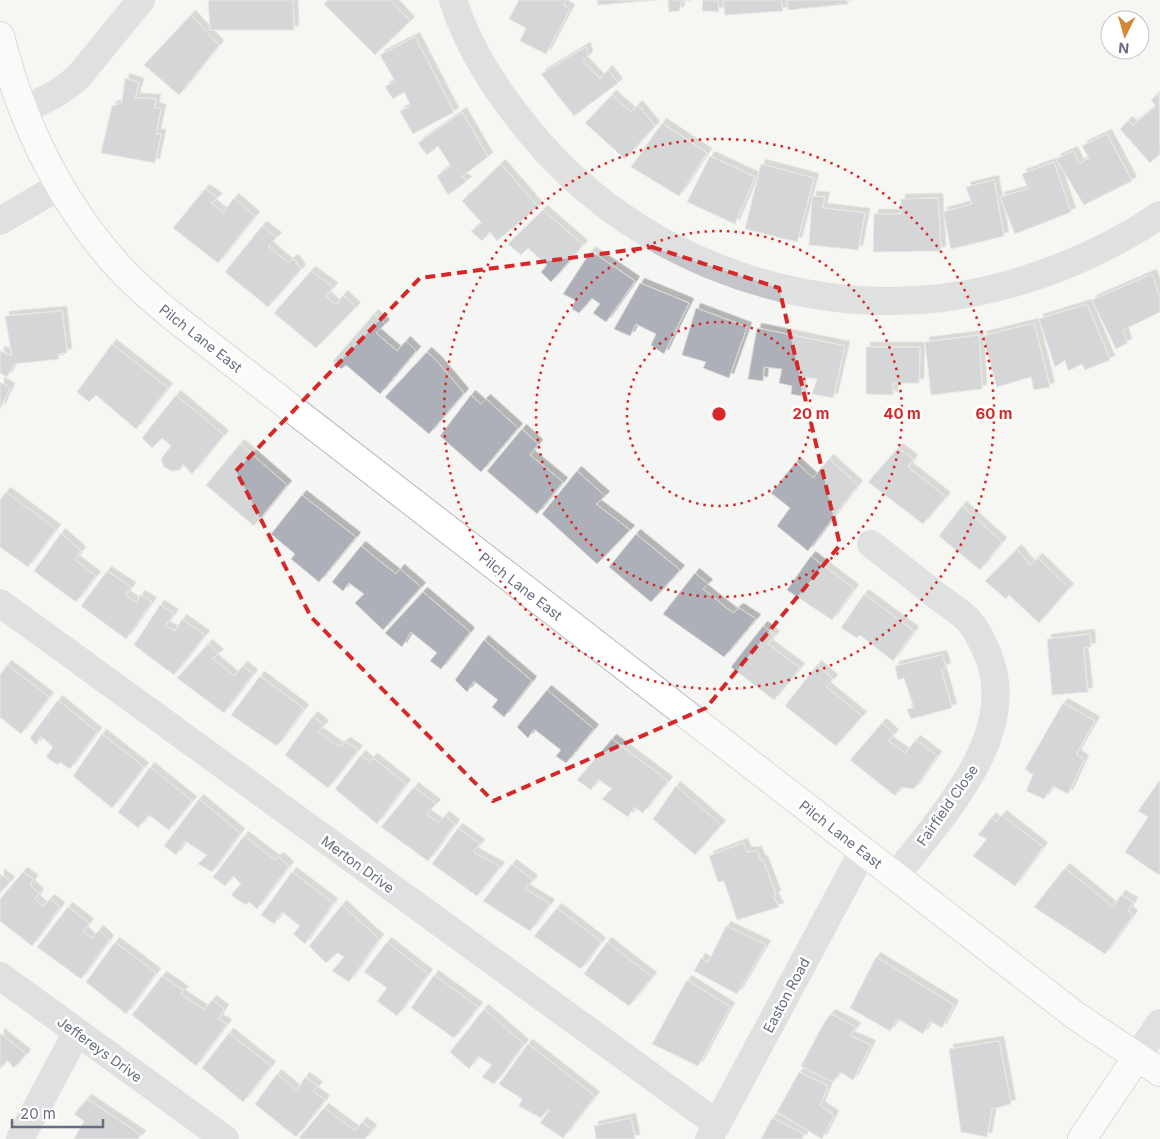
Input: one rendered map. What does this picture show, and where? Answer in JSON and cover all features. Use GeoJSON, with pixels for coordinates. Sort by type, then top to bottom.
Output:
{"type":"FeatureCollection","features":[{"type":"Feature","properties":{"kind":"street"},"geometry":{"type":"LineString","coordinates":[[22,108],[43,101],[69,85],[79,76],[141,0]]}},
{"type":"Feature","properties":{"kind":"street"},"geometry":{"type":"LineString","coordinates":[[453,0],[470,42],[498,90],[542,147],[561,166],[618,214],[653,238],[687,255],[752,280],[785,289],[825,296],[865,299],[925,299],[977,292],[1010,284],[1082,258],[1138,230],[1160,215]]}},
{"type":"Feature","properties":{"kind":"street","name":"Pilch Lane East"},"geometry":{"type":"LineString","coordinates":[[0,36],[22,108],[60,186],[72,206],[117,264],[140,289],[1076,1016],[1160,1072]]}},
{"type":"Feature","properties":{"kind":"street"},"geometry":{"type":"LineString","coordinates":[[0,221],[60,186]]}},
{"type":"Feature","properties":{"kind":"street","name":"Fairfield Close"},"geometry":{"type":"LineString","coordinates":[[871,544],[967,619],[976,630],[991,663],[996,690],[992,722],[974,769],[962,789],[896,876]]}},
{"type":"Feature","properties":{"kind":"street","name":"Merton Drive"},"geometry":{"type":"LineString","coordinates":[[0,603],[713,1132]]}},
{"type":"Feature","properties":{"kind":"street","name":"Easton Road"},"geometry":{"type":"LineString","coordinates":[[713,1132],[863,851]]}},
{"type":"Feature","properties":{"kind":"street","name":"Jeffereys Drive"},"geometry":{"type":"LineString","coordinates":[[0,976],[225,1139]]}},
{"type":"Feature","properties":{"kind":"street"},"geometry":{"type":"LineString","coordinates":[[1082,1139],[1160,1023]]}},
{"type":"Feature","properties":{"kind":"street"},"geometry":{"type":"LineString","coordinates":[[20,1139],[77,1032]]}},
{"type":"Feature","properties":{"kind":"highlighted area"},"geometry":{"type":"Polygon","coordinates":[[[652,247],[779,288],[840,545],[706,708],[493,801],[311,617],[236,471],[420,278],[652,247]]]}},
{"type":"Feature","properties":{"kind":"building"},"geometry":{"type":"Polygon","coordinates":[[[208,0],[293,0],[294,30],[210,30],[208,0]]]}},
{"type":"Feature","properties":{"kind":"building"},"geometry":{"type":"Polygon","coordinates":[[[328,0],[390,0],[410,21],[375,55],[324,4],[328,0]]]}},
{"type":"Feature","properties":{"kind":"building"},"geometry":{"type":"Polygon","coordinates":[[[519,0],[566,0],[563,5],[570,9],[546,54],[520,41],[526,28],[509,19],[519,0]]]}},
{"type":"Feature","properties":{"kind":"building"},"geometry":{"type":"Polygon","coordinates":[[[597,0],[657,0],[598,5],[597,0]]]}},
{"type":"Feature","properties":{"kind":"building"},"geometry":{"type":"Polygon","coordinates":[[[668,0],[692,0],[682,1],[679,11],[669,12],[668,0]]]}},
{"type":"Feature","properties":{"kind":"building"},"geometry":{"type":"Polygon","coordinates":[[[703,0],[718,0],[719,12],[702,11],[703,0]]]}},
{"type":"Feature","properties":{"kind":"building"},"geometry":{"type":"Polygon","coordinates":[[[723,0],[781,0],[783,11],[725,15],[723,0]]]}},
{"type":"Feature","properties":{"kind":"building"},"geometry":{"type":"Polygon","coordinates":[[[787,0],[847,0],[848,4],[788,10],[787,0]]]}},
{"type":"Feature","properties":{"kind":"building"},"geometry":{"type":"Polygon","coordinates":[[[191,15],[219,45],[179,95],[144,65],[191,15]]]}},
{"type":"Feature","properties":{"kind":"building"},"geometry":{"type":"Polygon","coordinates":[[[415,37],[454,112],[413,134],[400,111],[411,106],[404,92],[393,99],[385,87],[395,81],[380,55],[415,37]]]}},
{"type":"Feature","properties":{"kind":"building"},"geometry":{"type":"Polygon","coordinates":[[[586,47],[588,56],[583,61],[600,79],[608,70],[618,83],[574,116],[541,74],[586,47]]]}},
{"type":"Feature","properties":{"kind":"building"},"geometry":{"type":"Polygon","coordinates":[[[125,78],[139,83],[135,98],[156,99],[154,107],[161,109],[156,134],[161,134],[155,163],[101,153],[112,106],[122,103],[125,78]]]}},
{"type":"Feature","properties":{"kind":"building"},"geometry":{"type":"Polygon","coordinates":[[[1159,94],[1160,154],[1150,163],[1120,129],[1128,121],[1133,125],[1156,106],[1151,100],[1159,94]]]}},
{"type":"Feature","properties":{"kind":"building"},"geometry":{"type":"Polygon","coordinates":[[[612,95],[631,112],[638,105],[655,126],[625,159],[585,123],[612,95]]]}},
{"type":"Feature","properties":{"kind":"building"},"geometry":{"type":"Polygon","coordinates":[[[462,112],[488,157],[461,177],[467,181],[448,195],[437,176],[451,166],[438,146],[427,155],[418,143],[462,112]]]}},
{"type":"Feature","properties":{"kind":"building"},"geometry":{"type":"Polygon","coordinates":[[[662,123],[707,153],[679,196],[631,167],[662,123]]]}},
{"type":"Feature","properties":{"kind":"building"},"geometry":{"type":"Polygon","coordinates":[[[1107,134],[1132,181],[1084,205],[1056,159],[1073,151],[1079,164],[1089,158],[1082,146],[1107,134]]]}},
{"type":"Feature","properties":{"kind":"building"},"geometry":{"type":"Polygon","coordinates":[[[710,156],[755,177],[735,224],[687,202],[710,156]]]}},
{"type":"Feature","properties":{"kind":"building"},"geometry":{"type":"Polygon","coordinates":[[[1054,162],[1071,212],[1015,234],[1000,197],[1028,189],[1022,174],[1054,162]]]}},
{"type":"Feature","properties":{"kind":"building"},"geometry":{"type":"Polygon","coordinates":[[[501,164],[538,207],[497,241],[490,232],[482,241],[471,231],[482,223],[462,201],[501,164]]]}},
{"type":"Feature","properties":{"kind":"building"},"geometry":{"type":"Polygon","coordinates":[[[761,164],[814,178],[797,242],[745,229],[761,164]]]}},
{"type":"Feature","properties":{"kind":"building"},"geometry":{"type":"Polygon","coordinates":[[[994,180],[1004,236],[951,249],[943,212],[972,204],[966,187],[994,180]]]}},
{"type":"Feature","properties":{"kind":"building"},"geometry":{"type":"Polygon","coordinates":[[[205,189],[218,198],[211,203],[223,213],[234,198],[255,216],[218,263],[173,228],[205,189]]]}},
{"type":"Feature","properties":{"kind":"building"},"geometry":{"type":"Polygon","coordinates":[[[812,196],[825,197],[822,208],[865,213],[858,250],[809,245],[812,196]]]}},
{"type":"Feature","properties":{"kind":"building"},"geometry":{"type":"Polygon","coordinates":[[[938,198],[941,251],[873,252],[874,214],[901,214],[901,199],[938,198]]]}},
{"type":"Feature","properties":{"kind":"building"},"geometry":{"type":"Polygon","coordinates":[[[543,210],[583,245],[551,282],[541,272],[547,265],[528,248],[521,255],[508,244],[543,210]]]}},
{"type":"Feature","properties":{"kind":"building"},"geometry":{"type":"Polygon","coordinates":[[[262,226],[277,237],[268,246],[288,263],[294,259],[301,269],[268,307],[225,272],[262,226]]]}},
{"type":"Feature","properties":{"kind":"building"},"geometry":{"type":"Polygon","coordinates":[[[591,251],[635,281],[606,322],[593,313],[600,304],[592,298],[579,313],[572,309],[575,300],[563,294],[591,251]]]}},
{"type":"Feature","properties":{"kind":"building"},"geometry":{"type":"Polygon","coordinates":[[[311,271],[333,287],[326,296],[336,305],[343,295],[356,307],[316,348],[274,313],[311,271]]]}},
{"type":"Feature","properties":{"kind":"building"},"geometry":{"type":"Polygon","coordinates":[[[1152,274],[1160,298],[1160,312],[1123,330],[1127,343],[1116,349],[1092,300],[1152,274]]]}},
{"type":"Feature","properties":{"kind":"building"},"geometry":{"type":"Polygon","coordinates":[[[640,283],[689,303],[664,354],[651,345],[656,334],[636,324],[630,336],[614,329],[640,283]]]}},
{"type":"Feature","properties":{"kind":"building"},"geometry":{"type":"Polygon","coordinates":[[[1087,304],[1110,360],[1085,370],[1082,364],[1068,371],[1065,360],[1055,367],[1039,319],[1087,304]]]}},
{"type":"Feature","properties":{"kind":"building"},"geometry":{"type":"Polygon","coordinates":[[[696,308],[747,327],[729,378],[703,368],[706,362],[682,355],[696,308]]]}},
{"type":"Feature","properties":{"kind":"building"},"geometry":{"type":"Polygon","coordinates":[[[62,311],[67,353],[58,354],[59,359],[14,364],[7,377],[0,373],[0,351],[12,356],[5,316],[62,311]]]}},
{"type":"Feature","properties":{"kind":"building"},"geometry":{"type":"Polygon","coordinates":[[[374,314],[385,324],[376,333],[397,351],[406,341],[416,351],[380,394],[346,365],[341,369],[333,361],[374,314]]]}},
{"type":"Feature","properties":{"kind":"building"},"geometry":{"type":"Polygon","coordinates":[[[1034,323],[1050,387],[1034,390],[1031,377],[997,387],[982,336],[1034,323]]]}},
{"type":"Feature","properties":{"kind":"building"},"geometry":{"type":"Polygon","coordinates":[[[757,328],[845,346],[833,398],[812,394],[817,379],[801,377],[802,396],[791,394],[792,386],[779,383],[782,369],[764,367],[763,381],[748,379],[757,328]]]}},
{"type":"Feature","properties":{"kind":"building"},"geometry":{"type":"Polygon","coordinates":[[[979,335],[982,389],[931,395],[925,342],[979,335]]]}},
{"type":"Feature","properties":{"kind":"building"},"geometry":{"type":"Polygon","coordinates":[[[112,344],[168,388],[136,429],[96,395],[89,402],[77,392],[112,344]]]}},
{"type":"Feature","properties":{"kind":"building"},"geometry":{"type":"Polygon","coordinates":[[[866,347],[920,347],[919,383],[893,383],[893,395],[866,394],[866,347]]]}},
{"type":"Feature","properties":{"kind":"building"},"geometry":{"type":"Polygon","coordinates":[[[427,352],[464,393],[429,434],[385,397],[427,352]]]}},
{"type":"Feature","properties":{"kind":"building"},"geometry":{"type":"Polygon","coordinates":[[[0,382],[10,388],[0,409],[0,382]]]}},
{"type":"Feature","properties":{"kind":"building"},"geometry":{"type":"Polygon","coordinates":[[[176,395],[224,435],[192,474],[183,464],[180,470],[172,471],[164,467],[161,459],[171,446],[162,438],[152,448],[142,438],[176,395]]]}},
{"type":"Feature","properties":{"kind":"building"},"geometry":{"type":"Polygon","coordinates":[[[471,395],[481,404],[486,399],[518,428],[481,472],[440,436],[471,395]]]}},
{"type":"Feature","properties":{"kind":"building"},"geometry":{"type":"Polygon","coordinates":[[[522,429],[538,444],[530,455],[563,482],[537,514],[487,471],[522,429]]]}},
{"type":"Feature","properties":{"kind":"building"},"geometry":{"type":"Polygon","coordinates":[[[240,444],[287,485],[254,526],[206,485],[240,444]]]}},
{"type":"Feature","properties":{"kind":"building"},"geometry":{"type":"Polygon","coordinates":[[[898,448],[913,459],[908,467],[946,497],[923,524],[868,482],[898,448]]]}},
{"type":"Feature","properties":{"kind":"building"},"geometry":{"type":"Polygon","coordinates":[[[829,459],[858,485],[808,551],[777,526],[790,508],[771,493],[796,462],[813,478],[829,459]]]}},
{"type":"Feature","properties":{"kind":"building"},"geometry":{"type":"Polygon","coordinates":[[[577,471],[605,496],[596,504],[630,530],[597,564],[542,514],[577,471]]]}},
{"type":"Feature","properties":{"kind":"building"},"geometry":{"type":"Polygon","coordinates":[[[6,492],[56,529],[28,567],[0,547],[0,500],[6,492]]]}},
{"type":"Feature","properties":{"kind":"building"},"geometry":{"type":"Polygon","coordinates":[[[302,495],[356,537],[319,582],[291,559],[295,554],[271,534],[302,495]]]}},
{"type":"Feature","properties":{"kind":"building"},"geometry":{"type":"Polygon","coordinates":[[[962,506],[1002,542],[980,570],[939,536],[962,506]]]}},
{"type":"Feature","properties":{"kind":"building"},"geometry":{"type":"Polygon","coordinates":[[[61,533],[81,551],[75,560],[96,576],[76,602],[34,571],[61,533]]]}},
{"type":"Feature","properties":{"kind":"building"},"geometry":{"type":"Polygon","coordinates":[[[636,534],[680,570],[651,602],[609,567],[636,534]]]}},
{"type":"Feature","properties":{"kind":"building"},"geometry":{"type":"Polygon","coordinates":[[[361,546],[396,574],[400,569],[421,587],[383,630],[355,603],[364,594],[349,583],[343,591],[332,582],[361,546]]]}},
{"type":"Feature","properties":{"kind":"building"},"geometry":{"type":"Polygon","coordinates":[[[1017,549],[1030,565],[1038,558],[1069,588],[1039,623],[1009,595],[1006,599],[985,581],[1017,549]]]}},
{"type":"Feature","properties":{"kind":"building"},"geometry":{"type":"Polygon","coordinates":[[[811,556],[854,589],[832,620],[787,590],[811,556]]]}},
{"type":"Feature","properties":{"kind":"building"},"geometry":{"type":"Polygon","coordinates":[[[107,571],[131,587],[125,595],[137,603],[140,595],[152,602],[126,639],[81,606],[107,571]]]}},
{"type":"Feature","properties":{"kind":"building"},"geometry":{"type":"Polygon","coordinates":[[[695,573],[708,584],[703,589],[733,613],[739,608],[756,619],[724,657],[663,614],[695,573]]]}},
{"type":"Feature","properties":{"kind":"building"},"geometry":{"type":"Polygon","coordinates":[[[423,592],[470,632],[441,669],[430,661],[437,653],[411,632],[402,647],[385,633],[423,592]]]}},
{"type":"Feature","properties":{"kind":"building"},"geometry":{"type":"Polygon","coordinates":[[[864,594],[914,631],[893,661],[860,635],[857,638],[841,628],[864,594]]]}},
{"type":"Feature","properties":{"kind":"building"},"geometry":{"type":"Polygon","coordinates":[[[160,605],[174,614],[165,626],[175,631],[182,619],[205,635],[174,675],[134,645],[160,605]]]}},
{"type":"Feature","properties":{"kind":"building"},"geometry":{"type":"Polygon","coordinates":[[[763,626],[775,635],[768,644],[800,668],[774,700],[731,667],[763,626]]]}},
{"type":"Feature","properties":{"kind":"building"},"geometry":{"type":"Polygon","coordinates":[[[1090,634],[1091,647],[1083,648],[1088,692],[1052,695],[1047,639],[1090,634]]]}},
{"type":"Feature","properties":{"kind":"building"},"geometry":{"type":"Polygon","coordinates":[[[484,640],[532,681],[504,717],[492,707],[498,700],[474,681],[467,692],[455,680],[484,640]]]}},
{"type":"Feature","properties":{"kind":"building"},"geometry":{"type":"Polygon","coordinates":[[[208,644],[219,654],[212,658],[234,676],[243,666],[253,674],[224,713],[177,678],[208,644]]]}},
{"type":"Feature","properties":{"kind":"building"},"geometry":{"type":"Polygon","coordinates":[[[942,655],[946,667],[941,669],[952,708],[911,719],[907,709],[914,708],[904,678],[898,680],[895,666],[942,655]]]}},
{"type":"Feature","properties":{"kind":"building"},"geometry":{"type":"Polygon","coordinates":[[[7,665],[49,697],[21,734],[0,719],[0,675],[7,665]]]}},
{"type":"Feature","properties":{"kind":"building"},"geometry":{"type":"Polygon","coordinates":[[[817,665],[833,679],[826,687],[862,716],[836,746],[785,706],[817,665]]]}},
{"type":"Feature","properties":{"kind":"building"},"geometry":{"type":"Polygon","coordinates":[[[260,676],[304,709],[277,746],[231,715],[260,676]]]}},
{"type":"Feature","properties":{"kind":"building"},"geometry":{"type":"Polygon","coordinates":[[[547,690],[594,729],[566,763],[556,756],[561,750],[534,729],[528,738],[517,727],[547,690]]]}},
{"type":"Feature","properties":{"kind":"building"},"geometry":{"type":"Polygon","coordinates":[[[58,700],[97,732],[70,769],[60,762],[58,765],[46,757],[53,747],[41,736],[36,745],[30,738],[58,700]]]}},
{"type":"Feature","properties":{"kind":"building"},"geometry":{"type":"Polygon","coordinates":[[[1063,703],[1095,721],[1076,754],[1084,760],[1068,794],[1053,786],[1044,799],[1026,791],[1033,775],[1025,769],[1063,703]]]}},
{"type":"Feature","properties":{"kind":"building"},"geometry":{"type":"Polygon","coordinates":[[[313,716],[324,725],[318,732],[339,747],[346,742],[358,750],[328,788],[285,755],[313,716]]]}},
{"type":"Feature","properties":{"kind":"building"},"geometry":{"type":"Polygon","coordinates":[[[882,723],[894,734],[888,741],[905,753],[916,740],[937,756],[914,789],[901,787],[895,796],[850,760],[882,723]]]}},
{"type":"Feature","properties":{"kind":"building"},"geometry":{"type":"Polygon","coordinates":[[[102,734],[144,767],[112,808],[73,776],[102,734]]]}},
{"type":"Feature","properties":{"kind":"building"},"geometry":{"type":"Polygon","coordinates":[[[612,739],[668,781],[643,813],[634,807],[628,817],[602,799],[612,789],[598,779],[591,790],[577,780],[612,739]]]}},
{"type":"Feature","properties":{"kind":"building"},"geometry":{"type":"Polygon","coordinates":[[[361,755],[369,762],[373,758],[406,784],[377,824],[335,789],[361,755]]]}},
{"type":"Feature","properties":{"kind":"building"},"geometry":{"type":"Polygon","coordinates":[[[150,767],[192,801],[169,830],[149,815],[138,828],[118,812],[150,767]]]}},
{"type":"Feature","properties":{"kind":"building"},"geometry":{"type":"Polygon","coordinates":[[[1160,780],[1159,875],[1125,852],[1148,817],[1138,811],[1160,780]]]}},
{"type":"Feature","properties":{"kind":"building"},"geometry":{"type":"Polygon","coordinates":[[[676,786],[721,825],[695,855],[653,819],[676,786]]]}},
{"type":"Feature","properties":{"kind":"building"},"geometry":{"type":"Polygon","coordinates":[[[414,787],[436,804],[426,814],[438,823],[445,816],[455,824],[428,861],[381,827],[414,787]]]}},
{"type":"Feature","properties":{"kind":"building"},"geometry":{"type":"Polygon","coordinates":[[[199,799],[240,833],[212,872],[198,864],[207,855],[185,841],[176,855],[164,846],[199,799]]]}},
{"type":"Feature","properties":{"kind":"building"},"geometry":{"type":"Polygon","coordinates":[[[1002,815],[1043,847],[1015,886],[973,856],[987,839],[978,835],[992,817],[996,822],[1002,815]]]}},
{"type":"Feature","properties":{"kind":"building"},"geometry":{"type":"Polygon","coordinates":[[[458,828],[480,844],[473,852],[500,867],[477,896],[432,864],[458,828]]]}},
{"type":"Feature","properties":{"kind":"building"},"geometry":{"type":"Polygon","coordinates":[[[244,836],[275,860],[279,857],[289,866],[257,909],[249,902],[246,905],[231,895],[241,884],[233,876],[225,886],[213,877],[244,836]]]}},
{"type":"Feature","properties":{"kind":"building"},"geometry":{"type":"Polygon","coordinates":[[[743,843],[747,852],[757,851],[761,861],[763,860],[776,895],[773,896],[779,907],[737,920],[724,881],[718,882],[709,856],[743,843]]]}},
{"type":"Feature","properties":{"kind":"building"},"geometry":{"type":"Polygon","coordinates":[[[512,864],[533,880],[525,889],[550,904],[530,931],[483,901],[512,864]]]}},
{"type":"Feature","properties":{"kind":"building"},"geometry":{"type":"Polygon","coordinates":[[[1065,868],[1113,907],[1121,895],[1133,902],[1128,911],[1133,915],[1105,954],[1034,907],[1065,868]]]}},
{"type":"Feature","properties":{"kind":"building"},"geometry":{"type":"Polygon","coordinates":[[[23,872],[33,879],[30,885],[39,893],[35,899],[43,907],[50,899],[60,907],[32,946],[0,921],[0,899],[23,872]]]}},
{"type":"Feature","properties":{"kind":"building"},"geometry":{"type":"Polygon","coordinates":[[[292,872],[333,903],[305,944],[293,934],[300,926],[282,912],[274,924],[261,915],[292,872]]]}},
{"type":"Feature","properties":{"kind":"building"},"geometry":{"type":"Polygon","coordinates":[[[0,874],[10,881],[0,893],[0,874]]]}},
{"type":"Feature","properties":{"kind":"building"},"geometry":{"type":"Polygon","coordinates":[[[342,905],[379,939],[349,982],[332,971],[344,957],[337,953],[326,963],[309,946],[342,905]]]}},
{"type":"Feature","properties":{"kind":"building"},"geometry":{"type":"Polygon","coordinates":[[[68,907],[89,923],[83,931],[92,939],[99,930],[109,940],[81,979],[37,947],[68,907]]]}},
{"type":"Feature","properties":{"kind":"building"},"geometry":{"type":"Polygon","coordinates":[[[557,908],[601,942],[581,969],[534,936],[557,908]]]}},
{"type":"Feature","properties":{"kind":"building"},"geometry":{"type":"Polygon","coordinates":[[[726,926],[766,945],[737,994],[694,971],[701,958],[708,963],[726,926]]]}},
{"type":"Feature","properties":{"kind":"building"},"geometry":{"type":"Polygon","coordinates":[[[115,942],[156,973],[126,1014],[86,982],[115,942]]]}},
{"type":"Feature","properties":{"kind":"building"},"geometry":{"type":"Polygon","coordinates":[[[387,942],[428,974],[397,1016],[377,1001],[387,988],[364,972],[387,942]]]}},
{"type":"Feature","properties":{"kind":"building"},"geometry":{"type":"Polygon","coordinates":[[[607,942],[652,977],[629,1006],[584,974],[607,942]]]}},
{"type":"Feature","properties":{"kind":"building"},"geometry":{"type":"Polygon","coordinates":[[[876,957],[954,1005],[942,1028],[930,1021],[923,1034],[898,1019],[890,1031],[850,1008],[876,957]]]}},
{"type":"Feature","properties":{"kind":"building"},"geometry":{"type":"Polygon","coordinates":[[[434,975],[478,1007],[454,1038],[411,1008],[434,975]]]}},
{"type":"Feature","properties":{"kind":"building"},"geometry":{"type":"Polygon","coordinates":[[[162,976],[184,991],[180,994],[204,1010],[212,1000],[224,1009],[218,1019],[227,1024],[196,1066],[132,1015],[162,976]]]}},
{"type":"Feature","properties":{"kind":"building"},"geometry":{"type":"Polygon","coordinates":[[[687,980],[730,1007],[698,1066],[652,1044],[687,980]]]}},
{"type":"Feature","properties":{"kind":"building"},"geometry":{"type":"Polygon","coordinates":[[[484,1009],[524,1044],[494,1084],[482,1077],[492,1065],[478,1056],[469,1069],[450,1052],[484,1009]]]}},
{"type":"Feature","properties":{"kind":"building"},"geometry":{"type":"Polygon","coordinates":[[[831,1014],[856,1027],[850,1036],[871,1045],[853,1080],[840,1072],[833,1082],[801,1066],[825,1021],[831,1014]]]}},
{"type":"Feature","properties":{"kind":"building"},"geometry":{"type":"Polygon","coordinates":[[[0,1033],[26,1054],[14,1068],[7,1060],[0,1069],[0,1033]]]}},
{"type":"Feature","properties":{"kind":"building"},"geometry":{"type":"Polygon","coordinates":[[[229,1033],[271,1066],[243,1102],[202,1068],[229,1033]]]}},
{"type":"Feature","properties":{"kind":"building"},"geometry":{"type":"Polygon","coordinates":[[[999,1041],[1011,1104],[992,1109],[987,1137],[961,1132],[949,1049],[999,1041]]]}},
{"type":"Feature","properties":{"kind":"building"},"geometry":{"type":"Polygon","coordinates":[[[528,1044],[595,1096],[563,1138],[540,1123],[549,1111],[548,1109],[541,1118],[519,1106],[522,1099],[499,1084],[528,1044]]]}},
{"type":"Feature","properties":{"kind":"building"},"geometry":{"type":"Polygon","coordinates":[[[799,1072],[828,1086],[820,1106],[834,1115],[822,1139],[777,1112],[799,1072]]]}},
{"type":"Feature","properties":{"kind":"building"},"geometry":{"type":"Polygon","coordinates":[[[277,1074],[297,1091],[305,1077],[318,1086],[313,1091],[325,1100],[296,1137],[255,1104],[277,1074]]]}},
{"type":"Feature","properties":{"kind":"building"},"geometry":{"type":"Polygon","coordinates":[[[87,1099],[141,1135],[138,1139],[74,1139],[84,1121],[74,1114],[87,1099]]]}},
{"type":"Feature","properties":{"kind":"building"},"geometry":{"type":"Polygon","coordinates":[[[324,1108],[355,1131],[362,1122],[372,1129],[365,1139],[299,1138],[324,1108]]]}},
{"type":"Feature","properties":{"kind":"building"},"geometry":{"type":"Polygon","coordinates":[[[631,1118],[635,1139],[596,1139],[594,1126],[631,1118]]]}},
{"type":"Feature","properties":{"kind":"building"},"geometry":{"type":"Polygon","coordinates":[[[772,1118],[804,1134],[802,1139],[761,1139],[772,1118]]]}}]}
